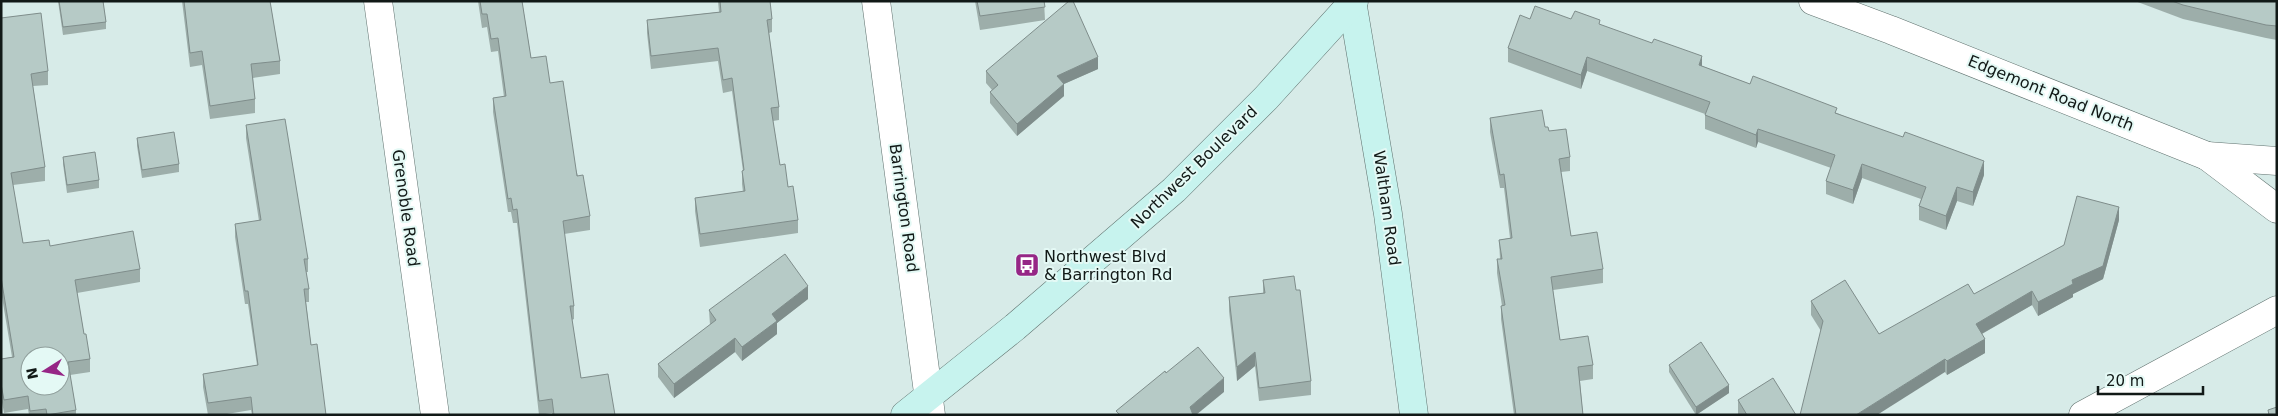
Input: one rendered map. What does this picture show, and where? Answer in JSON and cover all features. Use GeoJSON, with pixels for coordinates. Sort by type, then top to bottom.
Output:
{"type":"FeatureCollection","features":[{"type":"Feature","properties":{"kind":"main road","name":"Northwest Boulevard"},"geometry":{"type":"LineString","coordinates":[[905,415],[931,405],[1015,327],[1174,190],[1266,98],[1353,2]]}},
{"type":"Feature","properties":{"kind":"main road","name":"Waltham Road"},"geometry":{"type":"LineString","coordinates":[[1353,2],[1388,214],[1414,415]]}},
{"type":"Feature","properties":{"kind":"street","name":"Grenoble Road"},"geometry":{"type":"LineString","coordinates":[[378,1],[435,415]]}},
{"type":"Feature","properties":{"kind":"street","name":"Barrington Road"},"geometry":{"type":"LineString","coordinates":[[876,1],[931,405]]}},
{"type":"Feature","properties":{"kind":"street","name":"Edgemont Road North"},"geometry":{"type":"LineString","coordinates":[[1813,1],[1891,30],[2207,156],[2277,209]]}},
{"type":"Feature","properties":{"kind":"street"},"geometry":{"type":"LineString","coordinates":[[2207,156],[2277,161]]}},
{"type":"Feature","properties":{"kind":"street"},"geometry":{"type":"LineString","coordinates":[[2083,415],[2277,310]]}},
{"type":"Feature","properties":{"kind":"building"},"geometry":{"type":"Polygon","coordinates":[[[59,1],[103,1],[106,22],[63,27],[59,1]]]}},
{"type":"Feature","properties":{"kind":"building"},"geometry":{"type":"Polygon","coordinates":[[[184,1],[270,1],[280,61],[251,64],[255,99],[210,106],[202,51],[190,53],[184,1]]]}},
{"type":"Feature","properties":{"kind":"building"},"geometry":{"type":"Polygon","coordinates":[[[480,1],[522,1],[531,58],[546,56],[550,83],[563,81],[577,176],[583,175],[590,216],[563,221],[574,306],[570,306],[581,378],[608,374],[615,415],[554,415],[552,399],[539,401],[517,209],[513,210],[511,198],[508,199],[493,98],[506,96],[498,38],[491,39],[487,14],[482,14],[480,1]]]}},
{"type":"Feature","properties":{"kind":"building"},"geometry":{"type":"Polygon","coordinates":[[[720,1],[770,1],[772,19],[767,20],[779,107],[771,108],[780,165],[785,164],[788,187],[793,186],[798,220],[700,234],[695,198],[745,191],[732,78],[723,80],[718,48],[651,56],[647,20],[721,12],[720,1]]]}},
{"type":"Feature","properties":{"kind":"building"},"geometry":{"type":"Polygon","coordinates":[[[977,1],[1044,1],[1045,7],[980,16],[977,1]]]}},
{"type":"Feature","properties":{"kind":"building"},"geometry":{"type":"Polygon","coordinates":[[[1069,1],[1073,1],[1098,57],[1057,76],[1064,84],[1017,124],[990,92],[998,85],[986,71],[1069,1]]]}},
{"type":"Feature","properties":{"kind":"building"},"geometry":{"type":"Polygon","coordinates":[[[2172,1],[2277,1],[2277,26],[2266,25],[2172,1]]]}},
{"type":"Feature","properties":{"kind":"building"},"geometry":{"type":"Polygon","coordinates":[[[1535,6],[1571,19],[1575,11],[1600,20],[1599,24],[1652,43],[1654,39],[1702,56],[1699,65],[1750,84],[1753,76],[1837,108],[1835,113],[1903,137],[1905,132],[1984,161],[1973,192],[1957,187],[1946,216],[1919,206],[1926,187],[1862,164],[1853,190],[1826,181],[1835,155],[1758,129],[1756,135],[1705,115],[1710,102],[1587,57],[1581,75],[1508,48],[1520,15],[1530,19],[1535,6]]]}},
{"type":"Feature","properties":{"kind":"building"},"geometry":{"type":"Polygon","coordinates":[[[41,13],[48,71],[31,74],[45,167],[11,173],[23,243],[49,240],[50,246],[133,231],[140,269],[75,280],[90,359],[70,362],[70,346],[20,346],[20,396],[28,396],[4,400],[1,384],[1,359],[14,357],[1,277],[1,18],[41,13]]]}},
{"type":"Feature","properties":{"kind":"building"},"geometry":{"type":"Polygon","coordinates":[[[1542,110],[1545,127],[1548,127],[1549,131],[1566,129],[1570,157],[1559,159],[1571,236],[1597,232],[1603,269],[1551,277],[1560,340],[1588,336],[1593,365],[1578,367],[1583,415],[1516,415],[1501,306],[1505,305],[1497,259],[1502,259],[1499,240],[1512,238],[1504,174],[1500,175],[1490,118],[1542,110]]]}},
{"type":"Feature","properties":{"kind":"building"},"geometry":{"type":"Polygon","coordinates":[[[285,119],[308,259],[304,259],[309,289],[304,289],[311,345],[317,344],[326,415],[253,415],[251,397],[208,403],[203,374],[258,365],[248,291],[245,291],[235,224],[261,220],[246,125],[285,119]]]}},
{"type":"Feature","properties":{"kind":"building"},"geometry":{"type":"Polygon","coordinates":[[[174,132],[179,164],[142,170],[137,138],[174,132]]]}},
{"type":"Feature","properties":{"kind":"building"},"geometry":{"type":"Polygon","coordinates":[[[95,152],[99,180],[67,185],[63,157],[95,152]]]}},
{"type":"Feature","properties":{"kind":"building"},"geometry":{"type":"Polygon","coordinates":[[[2077,196],[2119,207],[2103,266],[2072,280],[2073,284],[2038,302],[2032,291],[1976,324],[1985,339],[1947,361],[1945,359],[1856,415],[1800,415],[1823,321],[1811,301],[1845,280],[1879,334],[1968,284],[1974,294],[2064,245],[2077,196]]]}},
{"type":"Feature","properties":{"kind":"building"},"geometry":{"type":"Polygon","coordinates":[[[785,254],[808,286],[772,314],[777,321],[742,347],[735,338],[674,384],[658,364],[716,320],[709,310],[785,254]]]}},
{"type":"Feature","properties":{"kind":"building"},"geometry":{"type":"Polygon","coordinates":[[[1294,276],[1296,290],[1300,290],[1311,381],[1259,388],[1255,352],[1237,367],[1229,297],[1265,293],[1263,280],[1294,276]]]}},
{"type":"Feature","properties":{"kind":"building"},"geometry":{"type":"Polygon","coordinates":[[[1701,342],[1729,385],[1696,407],[1669,365],[1701,342]]]}},
{"type":"Feature","properties":{"kind":"building"},"geometry":{"type":"Polygon","coordinates":[[[1198,347],[1224,378],[1190,407],[1193,415],[1120,415],[1116,411],[1165,371],[1166,373],[1198,347]]]}},
{"type":"Feature","properties":{"kind":"building"},"geometry":{"type":"Polygon","coordinates":[[[70,374],[76,410],[47,415],[46,409],[30,411],[28,396],[70,396],[70,374]]]}},
{"type":"Feature","properties":{"kind":"building"},"geometry":{"type":"Polygon","coordinates":[[[1773,378],[1796,415],[1747,415],[1738,400],[1773,378]]]}},
{"type":"Feature","properties":{"kind":"building"},"geometry":{"type":"Polygon","coordinates":[[[2277,407],[2277,415],[2269,415],[2268,410],[2277,407]]]}},
{"type":"Feature","properties":{"kind":"place","name":"Northwest Blvd & Barrington Rd"},"geometry":{"type":"Point","coordinates":[1027,265]}}]}
